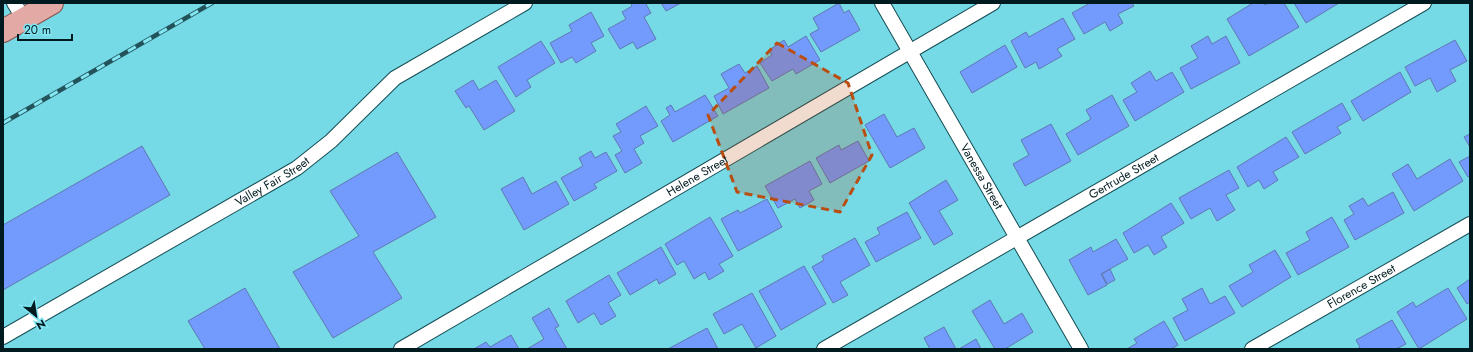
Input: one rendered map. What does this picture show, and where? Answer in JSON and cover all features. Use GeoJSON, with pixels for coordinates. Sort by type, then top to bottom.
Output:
{"type":"FeatureCollection","features":[{"type":"Feature","properties":{"kind":"main road"},"geometry":{"type":"LineString","coordinates":[[3,32],[19,11],[52,3]]}},
{"type":"Feature","properties":{"kind":"street","name":"Valley Fair Street"},"geometry":{"type":"LineString","coordinates":[[3,337],[297,168],[331,141],[395,78],[525,3]]}},
{"type":"Feature","properties":{"kind":"street","name":"Vanessa Street"},"geometry":{"type":"LineString","coordinates":[[882,3],[1081,349]]}},
{"type":"Feature","properties":{"kind":"street","name":"Helene Street"},"geometry":{"type":"LineString","coordinates":[[401,349],[993,3]]}},
{"type":"Feature","properties":{"kind":"street","name":"Gertrude Street"},"geometry":{"type":"LineString","coordinates":[[824,349],[1424,3]]}},
{"type":"Feature","properties":{"kind":"street","name":"Florence Street"},"geometry":{"type":"LineString","coordinates":[[1252,349],[1470,224]]}},
{"type":"Feature","properties":{"kind":"highlighted area"},"geometry":{"type":"Polygon","coordinates":[[[777,43],[848,83],[872,155],[840,212],[737,192],[708,115],[777,43]]]}},
{"type":"Feature","properties":{"kind":"building"},"geometry":{"type":"Polygon","coordinates":[[[631,3],[648,3],[646,4],[651,13],[644,17],[656,39],[637,49],[633,42],[620,49],[608,29],[626,19],[622,12],[632,6],[631,3]]]}},
{"type":"Feature","properties":{"kind":"building"},"geometry":{"type":"Polygon","coordinates":[[[661,3],[681,3],[666,11],[661,3]]]}},
{"type":"Feature","properties":{"kind":"building"},"geometry":{"type":"Polygon","coordinates":[[[839,3],[844,13],[849,10],[860,30],[821,52],[810,34],[819,29],[813,18],[839,3]]]}},
{"type":"Feature","properties":{"kind":"building"},"geometry":{"type":"Polygon","coordinates":[[[1090,3],[1132,3],[1134,6],[1118,14],[1123,23],[1110,31],[1105,22],[1084,34],[1072,13],[1090,3]]]}},
{"type":"Feature","properties":{"kind":"building"},"geometry":{"type":"Polygon","coordinates":[[[1253,3],[1263,3],[1265,5],[1269,3],[1284,3],[1299,27],[1249,56],[1227,19],[1253,3]]]}},
{"type":"Feature","properties":{"kind":"building"},"geometry":{"type":"Polygon","coordinates":[[[1294,3],[1339,3],[1306,23],[1294,3]]]}},
{"type":"Feature","properties":{"kind":"building"},"geometry":{"type":"Polygon","coordinates":[[[591,12],[604,36],[591,43],[596,51],[576,63],[572,57],[561,63],[550,43],[572,31],[569,25],[591,12]]]}},
{"type":"Feature","properties":{"kind":"building"},"geometry":{"type":"Polygon","coordinates":[[[1063,18],[1075,39],[1057,49],[1062,56],[1039,69],[1036,62],[1025,68],[1011,41],[1026,32],[1029,37],[1063,18]]]}},
{"type":"Feature","properties":{"kind":"building"},"geometry":{"type":"Polygon","coordinates":[[[806,36],[820,60],[796,74],[793,69],[772,81],[760,63],[772,55],[769,50],[784,40],[788,47],[806,36]]]}},
{"type":"Feature","properties":{"kind":"building"},"geometry":{"type":"Polygon","coordinates":[[[1208,36],[1212,44],[1226,36],[1240,63],[1191,89],[1180,68],[1198,58],[1191,46],[1208,36]]]}},
{"type":"Feature","properties":{"kind":"building"},"geometry":{"type":"Polygon","coordinates":[[[1455,40],[1467,61],[1450,70],[1456,81],[1437,92],[1430,78],[1415,86],[1405,67],[1455,40]]]}},
{"type":"Feature","properties":{"kind":"building"},"geometry":{"type":"Polygon","coordinates":[[[541,41],[555,63],[527,80],[531,87],[516,97],[498,67],[541,41]]]}},
{"type":"Feature","properties":{"kind":"building"},"geometry":{"type":"Polygon","coordinates":[[[1005,45],[1017,67],[972,93],[960,72],[1005,45]]]}},
{"type":"Feature","properties":{"kind":"building"},"geometry":{"type":"Polygon","coordinates":[[[739,64],[745,73],[757,66],[769,88],[723,114],[714,96],[729,88],[721,74],[739,64]]]}},
{"type":"Feature","properties":{"kind":"building"},"geometry":{"type":"Polygon","coordinates":[[[1150,71],[1156,81],[1172,72],[1184,92],[1135,121],[1123,100],[1137,92],[1131,83],[1150,71]]]}},
{"type":"Feature","properties":{"kind":"building"},"geometry":{"type":"Polygon","coordinates":[[[1400,72],[1411,92],[1363,121],[1351,101],[1400,72]]]}},
{"type":"Feature","properties":{"kind":"building"},"geometry":{"type":"Polygon","coordinates":[[[473,80],[479,90],[496,80],[515,111],[484,130],[469,106],[466,108],[455,91],[473,80]]]}},
{"type":"Feature","properties":{"kind":"building"},"geometry":{"type":"Polygon","coordinates":[[[705,95],[718,116],[673,142],[661,121],[670,115],[666,108],[671,105],[675,112],[705,95]]]}},
{"type":"Feature","properties":{"kind":"building"},"geometry":{"type":"Polygon","coordinates":[[[1112,95],[1129,126],[1078,155],[1066,134],[1091,119],[1086,110],[1112,95]]]}},
{"type":"Feature","properties":{"kind":"building"},"geometry":{"type":"Polygon","coordinates":[[[1342,103],[1351,119],[1337,127],[1341,133],[1305,154],[1292,132],[1342,103]]]}},
{"type":"Feature","properties":{"kind":"building"},"geometry":{"type":"Polygon","coordinates":[[[646,106],[658,126],[640,136],[644,143],[634,149],[642,163],[625,173],[615,155],[622,151],[613,136],[621,132],[616,124],[646,106]]]}},
{"type":"Feature","properties":{"kind":"building"},"geometry":{"type":"Polygon","coordinates":[[[884,114],[897,137],[914,128],[925,148],[890,168],[865,125],[884,114]]]}},
{"type":"Feature","properties":{"kind":"building"},"geometry":{"type":"Polygon","coordinates":[[[1051,124],[1071,161],[1025,186],[1013,164],[1029,155],[1021,140],[1051,124]]]}},
{"type":"Feature","properties":{"kind":"building"},"geometry":{"type":"Polygon","coordinates":[[[1470,134],[1470,147],[1464,137],[1470,134]]]}},
{"type":"Feature","properties":{"kind":"building"},"geometry":{"type":"Polygon","coordinates":[[[1286,137],[1299,157],[1273,172],[1278,180],[1264,189],[1259,180],[1248,187],[1237,167],[1286,137]]]}},
{"type":"Feature","properties":{"kind":"building"},"geometry":{"type":"Polygon","coordinates":[[[858,141],[869,161],[830,183],[816,158],[839,145],[841,150],[858,141]]]}},
{"type":"Feature","properties":{"kind":"building"},"geometry":{"type":"Polygon","coordinates":[[[142,146],[170,195],[3,290],[3,225],[142,146]]]}},
{"type":"Feature","properties":{"kind":"building"},"geometry":{"type":"Polygon","coordinates":[[[591,151],[595,158],[606,152],[617,171],[594,184],[597,188],[574,201],[561,178],[583,166],[579,158],[591,151]]]}},
{"type":"Feature","properties":{"kind":"building"},"geometry":{"type":"Polygon","coordinates":[[[397,152],[436,217],[373,252],[402,298],[333,338],[293,272],[359,236],[330,191],[397,152]]]}},
{"type":"Feature","properties":{"kind":"building"},"geometry":{"type":"Polygon","coordinates":[[[1470,156],[1470,176],[1468,177],[1459,162],[1470,156]]]}},
{"type":"Feature","properties":{"kind":"building"},"geometry":{"type":"Polygon","coordinates":[[[1450,159],[1463,181],[1414,211],[1392,174],[1408,164],[1417,179],[1450,159]]]}},
{"type":"Feature","properties":{"kind":"building"},"geometry":{"type":"Polygon","coordinates":[[[810,161],[822,184],[809,191],[814,200],[800,208],[795,199],[778,208],[765,186],[810,161]]]}},
{"type":"Feature","properties":{"kind":"building"},"geometry":{"type":"Polygon","coordinates":[[[1229,170],[1239,188],[1226,195],[1235,210],[1217,221],[1210,208],[1191,219],[1179,198],[1229,170]]]}},
{"type":"Feature","properties":{"kind":"building"},"geometry":{"type":"Polygon","coordinates":[[[523,177],[532,194],[556,181],[569,204],[524,230],[501,189],[523,177]]]}},
{"type":"Feature","properties":{"kind":"building"},"geometry":{"type":"Polygon","coordinates":[[[946,180],[958,200],[939,211],[953,234],[934,245],[909,203],[946,180]]]}},
{"type":"Feature","properties":{"kind":"building"},"geometry":{"type":"Polygon","coordinates":[[[1393,192],[1404,213],[1355,240],[1344,220],[1354,214],[1349,206],[1363,198],[1368,206],[1393,192]]]}},
{"type":"Feature","properties":{"kind":"building"},"geometry":{"type":"Polygon","coordinates":[[[767,199],[782,227],[738,251],[721,219],[738,210],[740,213],[767,199]]]}},
{"type":"Feature","properties":{"kind":"building"},"geometry":{"type":"Polygon","coordinates":[[[1171,203],[1184,223],[1161,237],[1167,247],[1154,255],[1148,245],[1134,253],[1123,233],[1171,203]]]}},
{"type":"Feature","properties":{"kind":"building"},"geometry":{"type":"Polygon","coordinates":[[[907,212],[921,238],[876,262],[865,242],[880,234],[877,228],[907,212]]]}},
{"type":"Feature","properties":{"kind":"building"},"geometry":{"type":"Polygon","coordinates":[[[710,217],[733,256],[719,264],[724,271],[709,280],[705,272],[694,279],[684,261],[677,265],[665,244],[710,217]]]}},
{"type":"Feature","properties":{"kind":"building"},"geometry":{"type":"Polygon","coordinates":[[[1332,217],[1349,247],[1298,275],[1286,253],[1310,240],[1306,232],[1332,217]]]}},
{"type":"Feature","properties":{"kind":"building"},"geometry":{"type":"Polygon","coordinates":[[[855,238],[870,265],[840,282],[848,295],[833,303],[812,267],[824,260],[822,256],[855,238]]]}},
{"type":"Feature","properties":{"kind":"building"},"geometry":{"type":"Polygon","coordinates":[[[1116,239],[1128,259],[1101,274],[1107,285],[1088,295],[1069,260],[1091,247],[1093,252],[1116,239]]]}},
{"type":"Feature","properties":{"kind":"building"},"geometry":{"type":"Polygon","coordinates":[[[661,247],[676,274],[659,284],[657,279],[630,295],[617,273],[661,247]]]}},
{"type":"Feature","properties":{"kind":"building"},"geometry":{"type":"Polygon","coordinates":[[[1275,250],[1291,277],[1242,307],[1229,286],[1253,272],[1249,265],[1275,250]]]}},
{"type":"Feature","properties":{"kind":"building"},"geometry":{"type":"Polygon","coordinates":[[[804,266],[826,304],[781,330],[759,291],[804,266]]]}},
{"type":"Feature","properties":{"kind":"building"},"geometry":{"type":"Polygon","coordinates":[[[1110,269],[1115,280],[1107,284],[1102,274],[1110,269]]]}},
{"type":"Feature","properties":{"kind":"building"},"geometry":{"type":"Polygon","coordinates":[[[609,275],[621,295],[608,303],[616,316],[601,325],[594,313],[578,323],[566,301],[609,275]]]}},
{"type":"Feature","properties":{"kind":"building"},"geometry":{"type":"Polygon","coordinates":[[[1470,279],[1470,302],[1467,304],[1457,288],[1470,279]]]}},
{"type":"Feature","properties":{"kind":"building"},"geometry":{"type":"Polygon","coordinates":[[[245,288],[280,349],[205,349],[188,321],[245,288]]]}},
{"type":"Feature","properties":{"kind":"building"},"geometry":{"type":"Polygon","coordinates":[[[1202,288],[1210,304],[1225,296],[1235,313],[1185,341],[1173,318],[1188,310],[1182,299],[1202,288]]]}},
{"type":"Feature","properties":{"kind":"building"},"geometry":{"type":"Polygon","coordinates":[[[1448,288],[1467,319],[1419,349],[1397,312],[1413,302],[1416,307],[1448,288]]]}},
{"type":"Feature","properties":{"kind":"building"},"geometry":{"type":"Polygon","coordinates":[[[752,293],[776,336],[756,348],[742,324],[724,334],[713,314],[752,293]]]}},
{"type":"Feature","properties":{"kind":"building"},"geometry":{"type":"Polygon","coordinates":[[[990,300],[1004,324],[1022,313],[1033,332],[1005,349],[995,349],[972,311],[990,300]]]}},
{"type":"Feature","properties":{"kind":"building"},"geometry":{"type":"Polygon","coordinates":[[[549,308],[559,326],[555,328],[567,349],[527,349],[544,339],[532,318],[549,308]]]}},
{"type":"Feature","properties":{"kind":"building"},"geometry":{"type":"Polygon","coordinates":[[[1392,320],[1406,344],[1396,349],[1357,349],[1360,347],[1356,340],[1392,320]]]}},
{"type":"Feature","properties":{"kind":"building"},"geometry":{"type":"Polygon","coordinates":[[[1164,321],[1178,345],[1171,349],[1127,349],[1137,343],[1134,339],[1164,321]]]}},
{"type":"Feature","properties":{"kind":"building"},"geometry":{"type":"Polygon","coordinates":[[[944,327],[956,349],[930,349],[924,338],[944,327]]]}},
{"type":"Feature","properties":{"kind":"building"},"geometry":{"type":"Polygon","coordinates":[[[707,328],[718,349],[668,349],[707,328]]]}},
{"type":"Feature","properties":{"kind":"building"},"geometry":{"type":"Polygon","coordinates":[[[511,335],[519,349],[474,349],[486,342],[490,347],[511,335]]]}},
{"type":"Feature","properties":{"kind":"building"},"geometry":{"type":"Polygon","coordinates":[[[976,339],[981,349],[959,349],[976,339]]]}},
{"type":"Feature","properties":{"kind":"railway"},"geometry":{"type":"LineString","coordinates":[[3,123],[212,3]]}}]}
